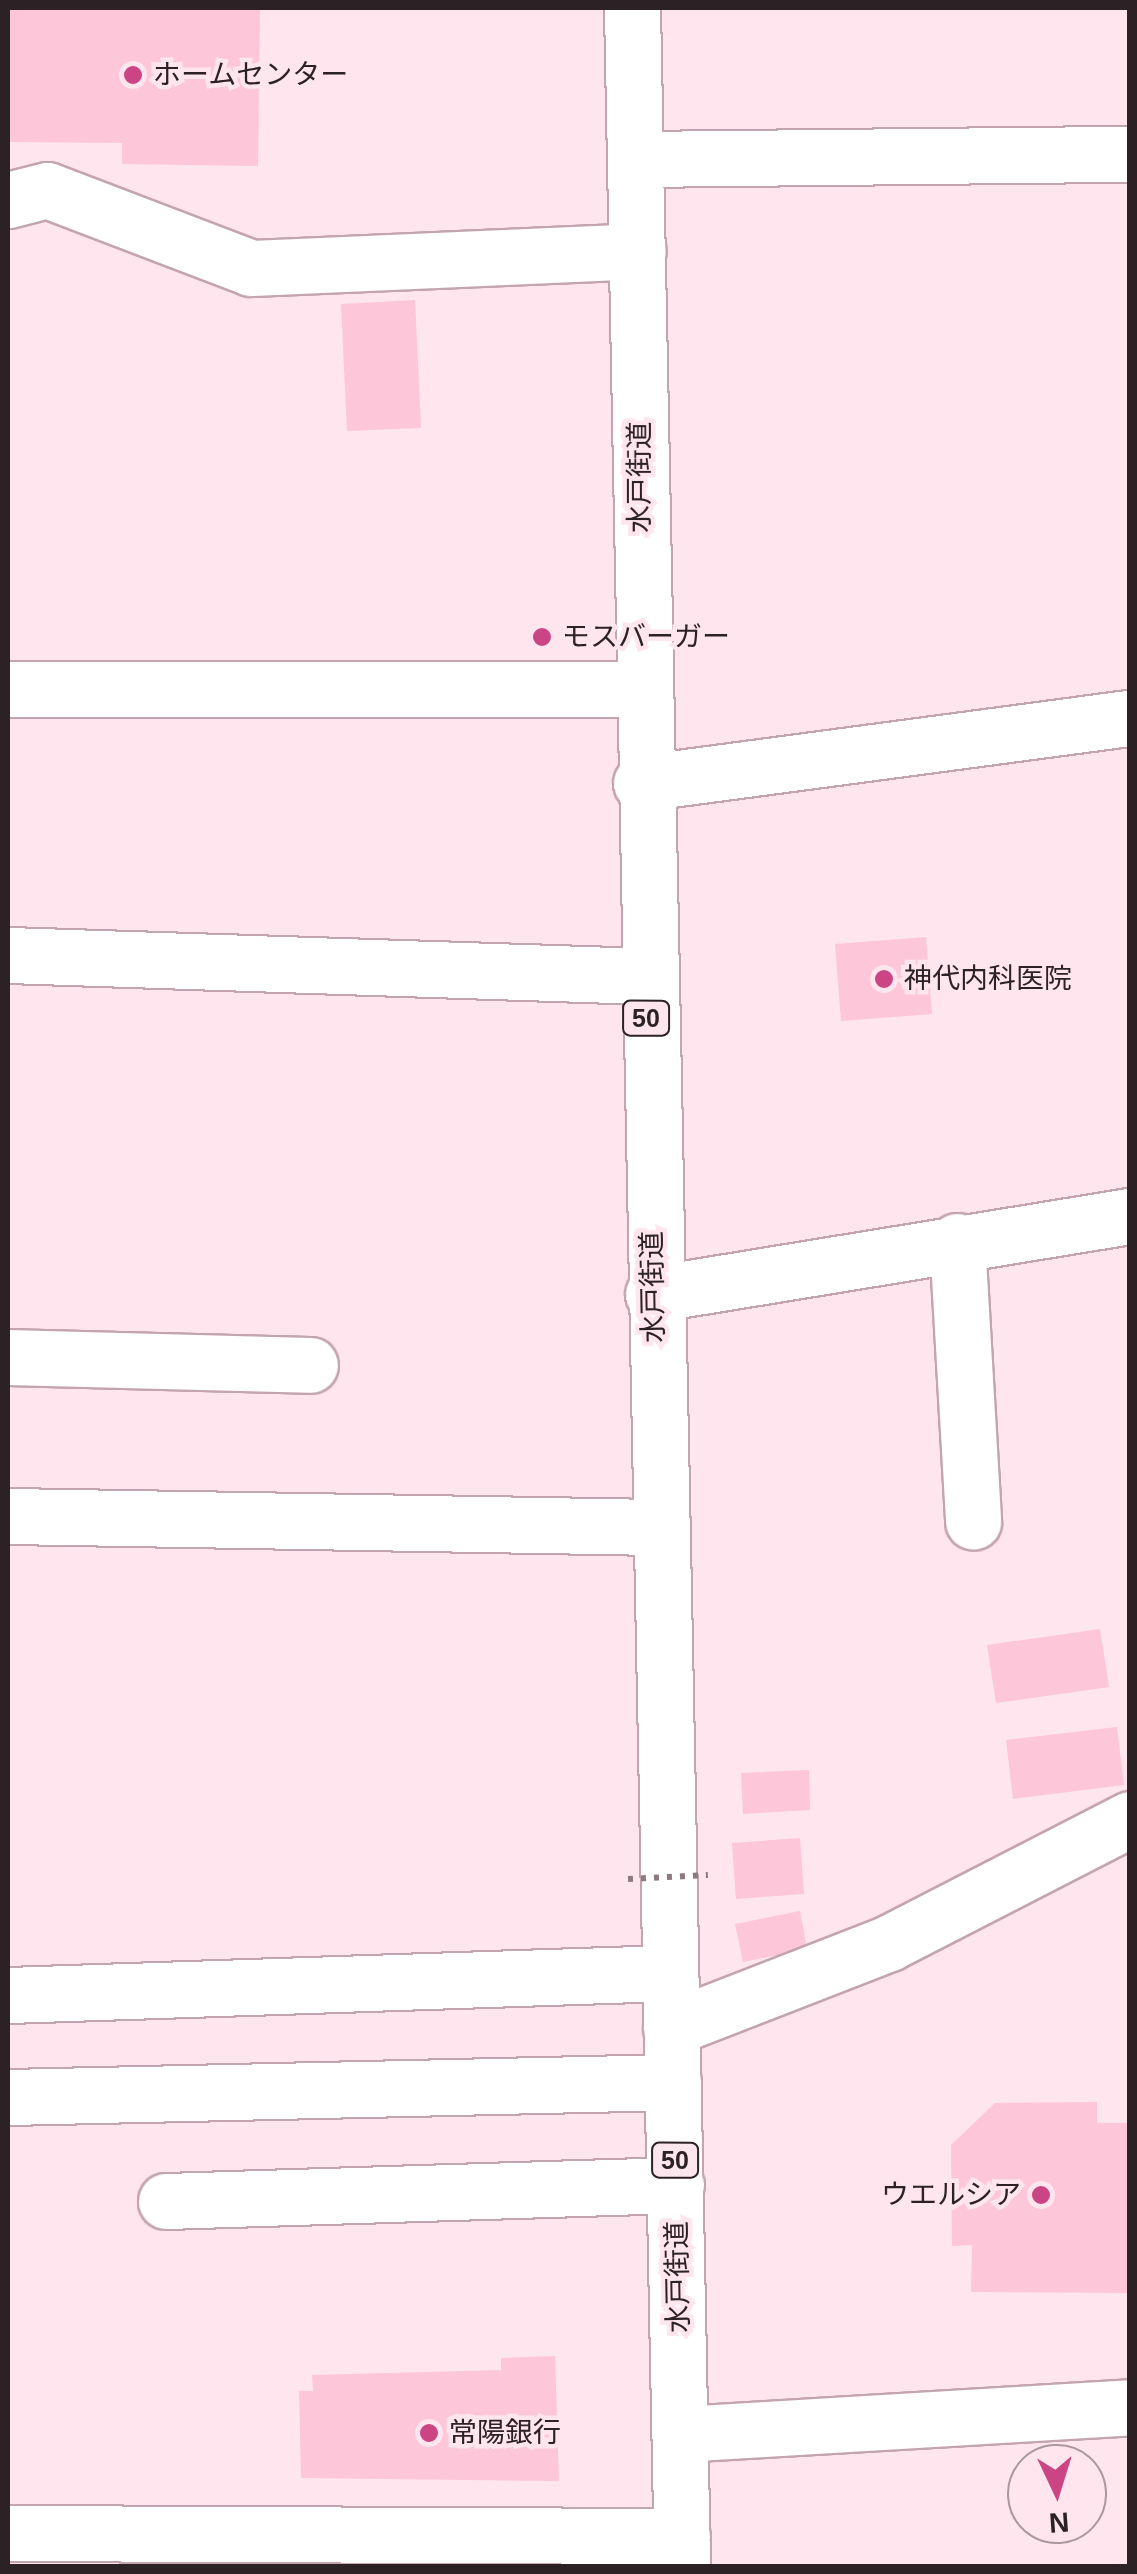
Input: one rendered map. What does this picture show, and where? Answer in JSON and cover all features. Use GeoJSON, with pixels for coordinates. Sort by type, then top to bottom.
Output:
{"type":"FeatureCollection","features":[{"type":"Feature","properties":{"kind":"street","name":"水戸街道"},"geometry":{"type":"LineString","coordinates":[[632,8],[638,252],[641,783],[682,2551]]}},
{"type":"Feature","properties":{"kind":"street"},"geometry":{"type":"LineString","coordinates":[[635,160],[1130,154]]}},
{"type":"Feature","properties":{"kind":"street"},"geometry":{"type":"LineString","coordinates":[[8,200],[47,190],[251,268],[638,252]]}},
{"type":"Feature","properties":{"kind":"street"},"geometry":{"type":"LineString","coordinates":[[8,688],[641,689]]}},
{"type":"Feature","properties":{"kind":"street"},"geometry":{"type":"LineString","coordinates":[[641,783],[1130,718]]}},
{"type":"Feature","properties":{"kind":"street"},"geometry":{"type":"LineString","coordinates":[[8,954],[645,976]]}},
{"type":"Feature","properties":{"kind":"street"},"geometry":{"type":"LineString","coordinates":[[654,1294],[820,1273],[958,1241],[1130,1216]]}},
{"type":"Feature","properties":{"kind":"street"},"geometry":{"type":"LineString","coordinates":[[958,1241],[973,1522]]}},
{"type":"Feature","properties":{"kind":"street"},"geometry":{"type":"LineString","coordinates":[[8,1357],[310,1365]]}},
{"type":"Feature","properties":{"kind":"street"},"geometry":{"type":"LineString","coordinates":[[8,1516],[656,1527]]}},
{"type":"Feature","properties":{"kind":"street"},"geometry":{"type":"LineString","coordinates":[[671,2028],[890,1943],[1130,1818]]}},
{"type":"Feature","properties":{"kind":"street"},"geometry":{"type":"LineString","coordinates":[[8,1994],[669,1973]]}},
{"type":"Feature","properties":{"kind":"street"},"geometry":{"type":"LineString","coordinates":[[8,2097],[674,2082]]}},
{"type":"Feature","properties":{"kind":"street"},"geometry":{"type":"LineString","coordinates":[[166,2201],[676,2185]]}},
{"type":"Feature","properties":{"kind":"street"},"geometry":{"type":"LineString","coordinates":[[681,2434],[956,2425],[1130,2408]]}},
{"type":"Feature","properties":{"kind":"street"},"geometry":{"type":"LineString","coordinates":[[8,2532],[682,2551]]}},
{"type":"Feature","properties":{"kind":"path"},"geometry":{"type":"LineString","coordinates":[[628,1878],[708,1875]]}},
{"type":"Feature","properties":{"kind":"building","name":"ホームセンター"},"geometry":{"type":"Polygon","coordinates":[[[8,8],[260,8],[258,166],[122,164],[122,143],[8,142],[8,8]]]}},
{"type":"Feature","properties":{"kind":"building"},"geometry":{"type":"Polygon","coordinates":[[[415,300],[421,428],[347,431],[341,304],[415,300]]]}},
{"type":"Feature","properties":{"kind":"building","name":"神代内科医院"},"geometry":{"type":"Polygon","coordinates":[[[926,937],[932,1014],[841,1021],[835,944],[926,937]]]}},
{"type":"Feature","properties":{"kind":"building"},"geometry":{"type":"Polygon","coordinates":[[[1100,1629],[1109,1687],[996,1703],[987,1645],[1100,1629]]]}},
{"type":"Feature","properties":{"kind":"building"},"geometry":{"type":"Polygon","coordinates":[[[1117,1727],[1124,1785],[1013,1799],[1006,1740],[1117,1727]]]}},
{"type":"Feature","properties":{"kind":"building"},"geometry":{"type":"Polygon","coordinates":[[[809,1770],[810,1810],[743,1814],[741,1773],[809,1770]]]}},
{"type":"Feature","properties":{"kind":"building"},"geometry":{"type":"Polygon","coordinates":[[[800,1838],[804,1894],[736,1899],[732,1843],[800,1838]]]}},
{"type":"Feature","properties":{"kind":"building"},"geometry":{"type":"Polygon","coordinates":[[[800,1911],[807,1949],[743,1962],[735,1924],[800,1911]]]}},
{"type":"Feature","properties":{"kind":"building","name":"ウエルシア"},"geometry":{"type":"Polygon","coordinates":[[[1097,2102],[1097,2123],[1130,2123],[1130,2293],[971,2292],[972,2245],[952,2246],[951,2145],[995,2103],[1097,2102]]]}},
{"type":"Feature","properties":{"kind":"building","name":"常陽銀行"},"geometry":{"type":"Polygon","coordinates":[[[555,2356],[559,2481],[301,2478],[299,2391],[313,2391],[312,2375],[501,2370],[501,2358],[555,2356]]]}},
{"type":"Feature","properties":{"kind":"place","name":"ホームセンター"},"geometry":{"type":"Point","coordinates":[133,75]}},
{"type":"Feature","properties":{"kind":"place","name":"モスバーガー"},"geometry":{"type":"Point","coordinates":[542,637]}},
{"type":"Feature","properties":{"kind":"place","name":"神代内科医院"},"geometry":{"type":"Point","coordinates":[884,979]}},
{"type":"Feature","properties":{"kind":"place","name":"ウエルシア"},"geometry":{"type":"Point","coordinates":[1041,2195]}},
{"type":"Feature","properties":{"kind":"place","name":"常陽銀行"},"geometry":{"type":"Point","coordinates":[429,2433]}}]}
